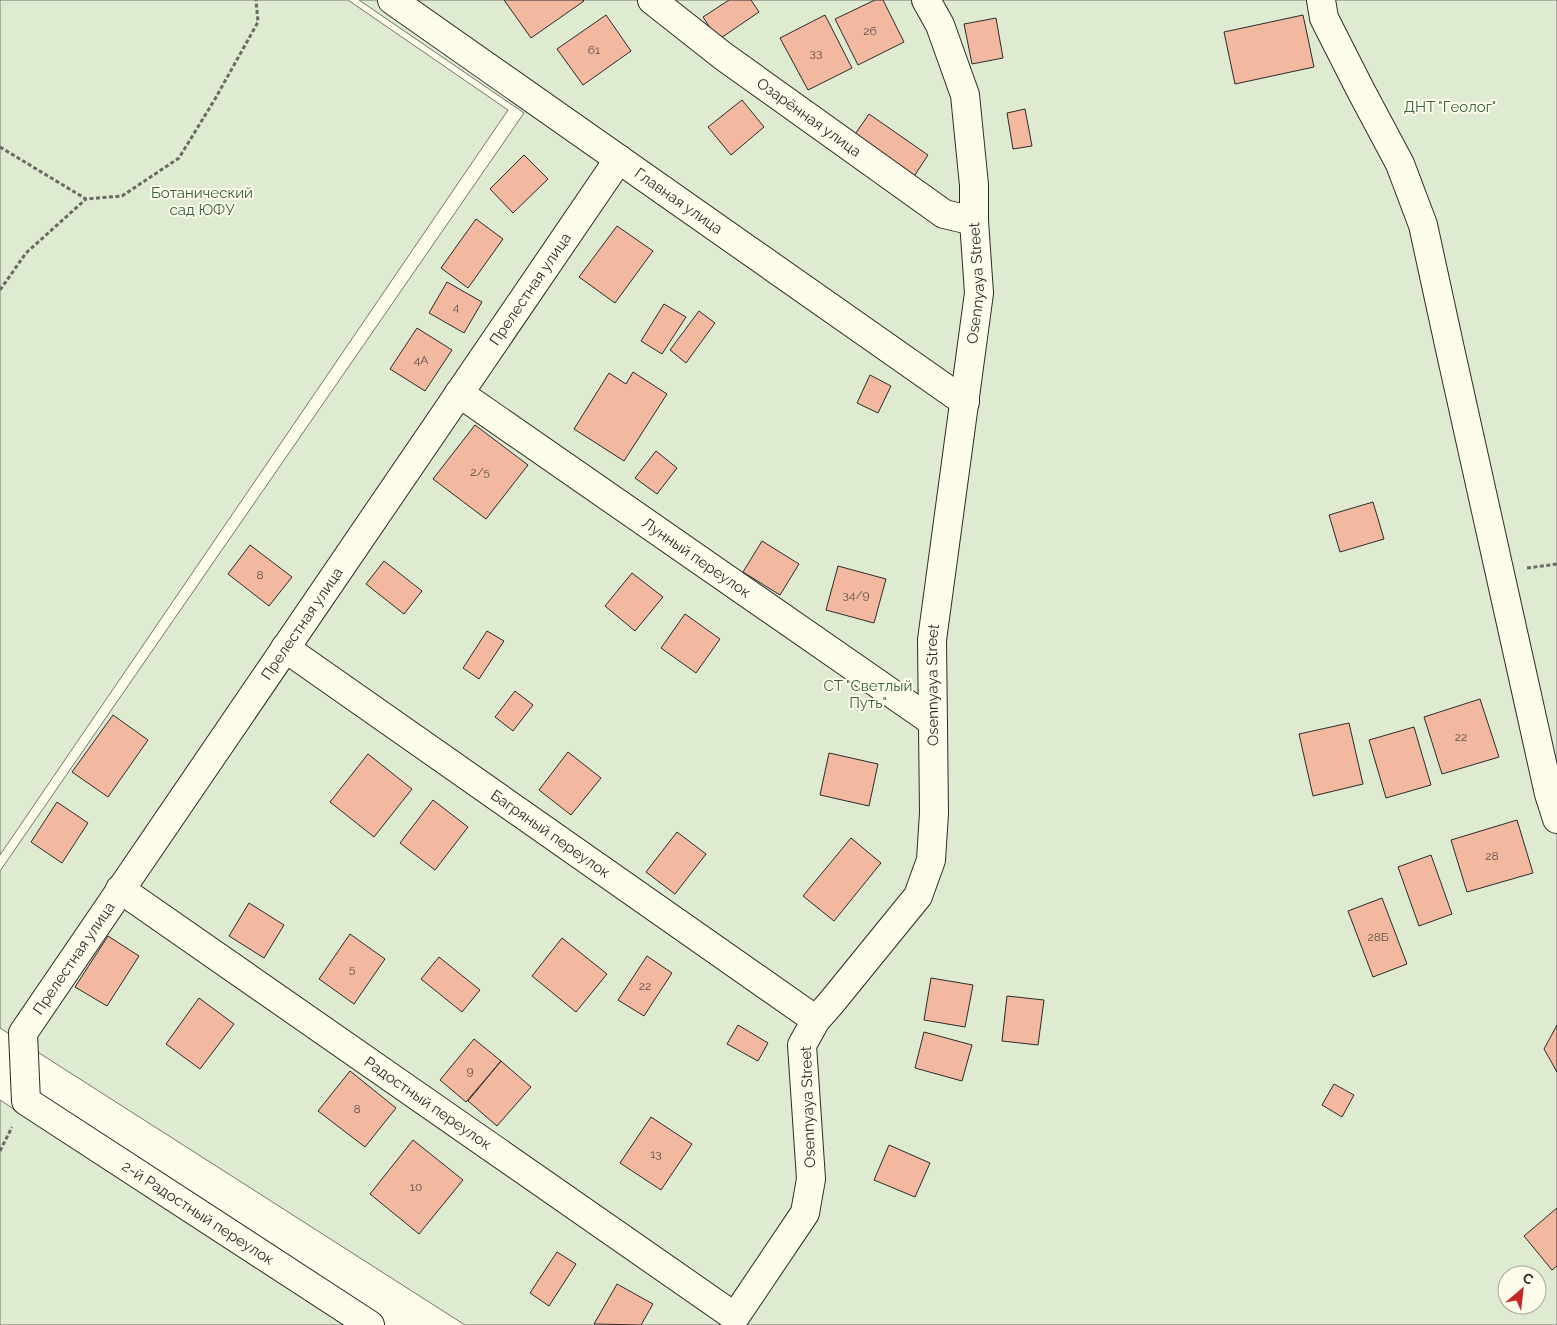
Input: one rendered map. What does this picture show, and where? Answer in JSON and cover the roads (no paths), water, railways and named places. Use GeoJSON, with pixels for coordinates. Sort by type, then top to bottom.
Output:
{"type":"FeatureCollection","features":[{"type":"Feature","properties":{"kind":"street","name":"Главная улица"},"geometry":{"type":"LineString","coordinates":[[392,0],[965,402]]}},
{"type":"Feature","properties":{"kind":"street","name":"Озарённая улица"},"geometry":{"type":"LineString","coordinates":[[652,0],[722,56],[944,214],[974,221]]}},
{"type":"Feature","properties":{"kind":"street","name":"Osennyaya Street"},"geometry":{"type":"LineString","coordinates":[[735,1317],[805,1213],[811,1179],[802,1045],[816,1020],[832,1003],[918,896],[932,860],[934,812],[932,640],[979,293],[974,221],[974,185],[965,95],[940,25],[926,0]]}},
{"type":"Feature","properties":{"kind":"street"},"geometry":{"type":"LineString","coordinates":[[1321,0],[1324,18],[1400,164],[1423,225],[1549,794],[1557,819]]}},
{"type":"Feature","properties":{"kind":"street","name":"Прелестная улица"},"geometry":{"type":"LineString","coordinates":[[26,1101],[23,1033],[619,159]]}},
{"type":"Feature","properties":{"kind":"street","name":"Лунный переулок"},"geometry":{"type":"LineString","coordinates":[[459,393],[933,722]]}},
{"type":"Feature","properties":{"kind":"street","name":"Багряный переулок"},"geometry":{"type":"LineString","coordinates":[[286,648],[816,1020]]}},
{"type":"Feature","properties":{"kind":"street","name":"Радостный переулок"},"geometry":{"type":"LineString","coordinates":[[120,889],[735,1317]]}},
{"type":"Feature","properties":{"kind":"street","name":"2-й Радостный переулок"},"geometry":{"type":"LineString","coordinates":[[26,1101],[370,1325]]}},
{"type":"Feature","properties":{"kind":"park label","name":"ДНТ \"Геолог\""},"geometry":{"type":"Point","coordinates":[1450,107]}},
{"type":"Feature","properties":{"kind":"park label","name":"Ботанический сад ЮФУ"},"geometry":{"type":"Point","coordinates":[202,202]}},
{"type":"Feature","properties":{"kind":"park label","name":"СТ \"Светлый Путь\""},"geometry":{"type":"Point","coordinates":[868,694]}}]}
